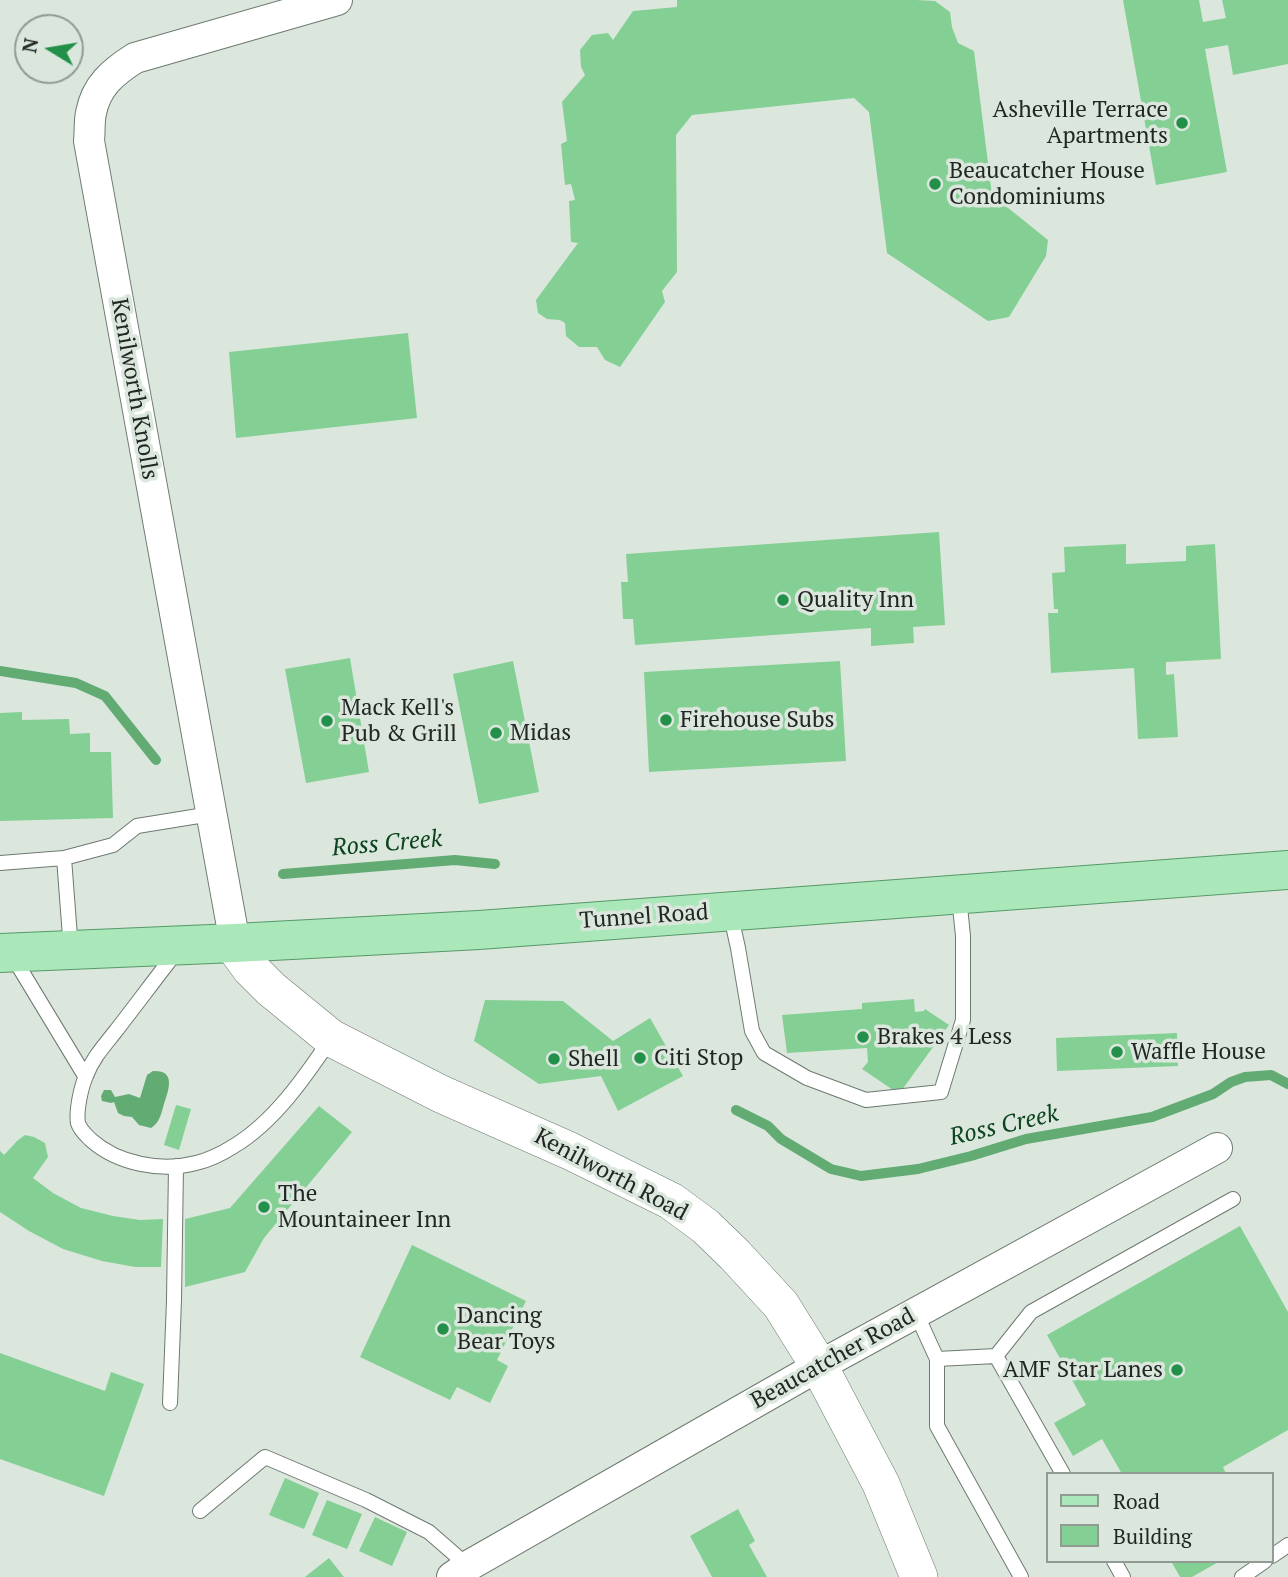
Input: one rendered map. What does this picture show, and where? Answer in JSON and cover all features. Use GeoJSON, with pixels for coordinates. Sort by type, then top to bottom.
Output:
{"type":"FeatureCollection","features":[{"type":"Feature","properties":{"kind":"main road","name":"Tunnel Road"},"geometry":{"type":"LineString","coordinates":[[5,952],[182,945],[236,947],[1288,870]]}},
{"type":"Feature","properties":{"kind":"street","name":"Kenilworth Knolls"},"geometry":{"type":"LineString","coordinates":[[236,947],[89,141],[90,114],[100,88],[116,70],[135,58],[337,0]]}},
{"type":"Feature","properties":{"kind":"street","name":"Kenilworth Road"},"geometry":{"type":"LineString","coordinates":[[236,947],[253,990],[265,1009],[291,1028],[313,1036],[331,1038],[441,1094],[570,1151],[671,1201],[705,1226],[781,1305],[819,1366],[881,1484],[919,1577]]}},
{"type":"Feature","properties":{"kind":"street","name":"Beaucatcher Road"},"geometry":{"type":"LineString","coordinates":[[460,1572],[819,1366],[1217,1148]]}},
{"type":"Feature","properties":{"kind":"lane"},"geometry":{"type":"LineString","coordinates":[[0,863],[64,858],[113,845],[137,826],[211,814]]}},
{"type":"Feature","properties":{"kind":"lane"},"geometry":{"type":"LineString","coordinates":[[64,858],[71,950]]}},
{"type":"Feature","properties":{"kind":"lane"},"geometry":{"type":"LineString","coordinates":[[729,911],[752,1031],[764,1053],[807,1078],[866,1100],[941,1092],[963,1020],[963,936],[959,894]]}},
{"type":"Feature","properties":{"kind":"lane"},"geometry":{"type":"LineString","coordinates":[[182,945],[96,1055],[85,1076],[78,1123],[82,1132],[107,1152],[150,1166],[198,1163],[217,1155],[252,1134],[286,1099],[331,1038]]}},
{"type":"Feature","properties":{"kind":"lane"},"geometry":{"type":"LineString","coordinates":[[5,952],[85,1076]]}},
{"type":"Feature","properties":{"kind":"lane"},"geometry":{"type":"LineString","coordinates":[[170,1403],[176,1166]]}},
{"type":"Feature","properties":{"kind":"lane"},"geometry":{"type":"LineString","coordinates":[[937,1359],[996,1356],[1031,1312],[1233,1199]]}},
{"type":"Feature","properties":{"kind":"lane"},"geometry":{"type":"LineString","coordinates":[[916,1313],[937,1359],[937,1426],[1021,1577]]}},
{"type":"Feature","properties":{"kind":"lane"},"geometry":{"type":"LineString","coordinates":[[996,1356],[1062,1472]]}},
{"type":"Feature","properties":{"kind":"lane"},"geometry":{"type":"LineString","coordinates":[[200,1511],[265,1457],[366,1500],[429,1532],[460,1572]]}},
{"type":"Feature","properties":{"kind":"lane"},"geometry":{"type":"LineString","coordinates":[[1242,1577],[1262,1563]]}},
{"type":"Feature","properties":{"kind":"shaded area"},"geometry":{"type":"Polygon","coordinates":[[[153,1071],[165,1074],[169,1082],[160,1118],[151,1128],[139,1125],[132,1117],[118,1113],[114,1102],[102,1101],[104,1090],[111,1090],[115,1097],[129,1094],[140,1098],[147,1075],[153,1071]]]}},
{"type":"Feature","properties":{"kind":"building","name":"Beaucatcher House Condominiums"},"geometry":{"type":"Polygon","coordinates":[[[677,0],[916,0],[935,1],[950,12],[958,43],[974,51],[992,195],[1048,240],[1046,256],[1009,317],[988,321],[887,253],[869,112],[854,98],[692,115],[676,135],[677,272],[662,291],[665,302],[620,367],[605,360],[597,347],[579,347],[566,336],[565,323],[547,319],[538,313],[536,300],[578,243],[571,242],[569,201],[575,200],[571,184],[565,185],[561,144],[567,141],[562,102],[585,75],[581,67],[580,50],[592,35],[608,33],[613,40],[633,11],[677,7],[677,0]]]}},
{"type":"Feature","properties":{"kind":"building","name":"Asheville Terrace Apartments"},"geometry":{"type":"Polygon","coordinates":[[[1123,0],[1199,0],[1203,22],[1226,18],[1222,0],[1288,0],[1288,64],[1233,75],[1228,45],[1205,49],[1227,172],[1156,185],[1123,0]]]}},
{"type":"Feature","properties":{"kind":"building"},"geometry":{"type":"Polygon","coordinates":[[[408,333],[417,418],[236,438],[229,352],[408,333]]]}},
{"type":"Feature","properties":{"kind":"building","name":"Quality Inn"},"geometry":{"type":"Polygon","coordinates":[[[939,532],[945,625],[913,627],[914,643],[871,646],[871,628],[635,645],[633,619],[623,619],[621,582],[628,582],[626,554],[939,532]]]}},
{"type":"Feature","properties":{"kind":"building"},"geometry":{"type":"Polygon","coordinates":[[[1126,544],[1126,564],[1186,561],[1186,546],[1215,544],[1221,659],[1166,662],[1166,675],[1174,674],[1178,737],[1138,739],[1134,668],[1051,673],[1048,613],[1058,613],[1058,609],[1054,609],[1052,573],[1065,572],[1064,547],[1126,544]]]}},
{"type":"Feature","properties":{"kind":"building","name":"Mack Kell's Pub & Grill"},"geometry":{"type":"Polygon","coordinates":[[[350,658],[369,772],[306,783],[285,669],[350,658]]]}},
{"type":"Feature","properties":{"kind":"building","name":"Midas"},"geometry":{"type":"Polygon","coordinates":[[[513,661],[539,792],[479,804],[453,674],[513,661]]]}},
{"type":"Feature","properties":{"kind":"building"},"geometry":{"type":"Polygon","coordinates":[[[840,661],[846,761],[649,772],[644,672],[840,661]]]}},
{"type":"Feature","properties":{"kind":"building"},"geometry":{"type":"Polygon","coordinates":[[[22,712],[22,720],[69,719],[70,734],[90,733],[90,752],[111,752],[113,818],[0,821],[0,713],[22,712]]]}},
{"type":"Feature","properties":{"kind":"building","name":"Brakes 4 Less"},"geometry":{"type":"Polygon","coordinates":[[[914,999],[915,1012],[925,1009],[949,1025],[899,1094],[862,1069],[868,1062],[867,1048],[787,1053],[782,1015],[862,1009],[862,1003],[914,999]]]}},
{"type":"Feature","properties":{"kind":"building","name":"Shell"},"geometry":{"type":"Polygon","coordinates":[[[485,1000],[563,1001],[613,1041],[650,1018],[683,1076],[618,1111],[601,1076],[539,1084],[474,1041],[485,1000]]]}},
{"type":"Feature","properties":{"kind":"building","name":"Waffle House"},"geometry":{"type":"Polygon","coordinates":[[[1177,1033],[1178,1066],[1057,1071],[1056,1038],[1177,1033]]]}},
{"type":"Feature","properties":{"kind":"building"},"geometry":{"type":"Polygon","coordinates":[[[176,1105],[191,1109],[179,1150],[164,1145],[176,1105]]]}},
{"type":"Feature","properties":{"kind":"building"},"geometry":{"type":"Polygon","coordinates":[[[319,1106],[352,1132],[264,1238],[245,1272],[185,1287],[185,1219],[230,1208],[319,1106]]]}},
{"type":"Feature","properties":{"kind":"building"},"geometry":{"type":"Polygon","coordinates":[[[25,1135],[45,1143],[48,1157],[33,1178],[53,1193],[81,1208],[113,1216],[140,1220],[163,1219],[161,1267],[135,1267],[102,1261],[63,1249],[0,1212],[0,1151],[4,1155],[25,1135]]]}},
{"type":"Feature","properties":{"kind":"building","name":"AMF Star Lanes"},"geometry":{"type":"Polygon","coordinates":[[[1240,1226],[1288,1312],[1288,1430],[1223,1467],[1225,1472],[1121,1472],[1102,1439],[1073,1456],[1054,1423],[1086,1405],[1047,1335],[1240,1226]]]}},
{"type":"Feature","properties":{"kind":"building","name":"Dancing Bear Toys"},"geometry":{"type":"Polygon","coordinates":[[[412,1245],[526,1301],[497,1360],[508,1366],[490,1403],[457,1387],[450,1400],[360,1357],[412,1245]]]}},
{"type":"Feature","properties":{"kind":"building"},"geometry":{"type":"Polygon","coordinates":[[[0,1353],[105,1391],[111,1372],[144,1384],[104,1496],[0,1459],[0,1353]]]}},
{"type":"Feature","properties":{"kind":"building"},"geometry":{"type":"Polygon","coordinates":[[[285,1478],[319,1493],[304,1529],[269,1515],[285,1478]]]}},
{"type":"Feature","properties":{"kind":"building"},"geometry":{"type":"Polygon","coordinates":[[[327,1500],[362,1514],[347,1549],[312,1535],[327,1500]]]}},
{"type":"Feature","properties":{"kind":"building"},"geometry":{"type":"Polygon","coordinates":[[[738,1509],[755,1541],[749,1545],[767,1577],[712,1577],[690,1536],[738,1509]]]}},
{"type":"Feature","properties":{"kind":"building"},"geometry":{"type":"Polygon","coordinates":[[[375,1517],[407,1532],[392,1566],[359,1551],[375,1517]]]}},
{"type":"Feature","properties":{"kind":"building"},"geometry":{"type":"Polygon","coordinates":[[[329,1558],[344,1577],[305,1577],[329,1558]]]}},
{"type":"Feature","properties":{"kind":"building"},"geometry":{"type":"Polygon","coordinates":[[[1172,1563],[1216,1563],[1192,1577],[1180,1577],[1172,1563]]]}},
{"type":"Feature","properties":{"kind":"waterway","name":"Ross Creek"},"geometry":{"type":"LineString","coordinates":[[0,671],[76,683],[105,696],[156,760]]}},
{"type":"Feature","properties":{"kind":"waterway","name":"Ross Creek"},"geometry":{"type":"LineString","coordinates":[[283,874],[455,860],[495,864]]}},
{"type":"Feature","properties":{"kind":"waterway","name":"Ross Creek"},"geometry":{"type":"LineString","coordinates":[[736,1110],[768,1126],[781,1139],[831,1169],[861,1176],[918,1169],[1026,1139],[1152,1117],[1213,1094],[1231,1082],[1245,1077],[1271,1075],[1288,1084]]}},
{"type":"Feature","properties":{"kind":"place","name":"Asheville Terrace Apartments"},"geometry":{"type":"Point","coordinates":[1182,123]}},
{"type":"Feature","properties":{"kind":"place","name":"Beaucatcher House Condominiums"},"geometry":{"type":"Point","coordinates":[935,184]}},
{"type":"Feature","properties":{"kind":"place","name":"Quality Inn"},"geometry":{"type":"Point","coordinates":[783,600]}},
{"type":"Feature","properties":{"kind":"place","name":"Firehouse Subs"},"geometry":{"type":"Point","coordinates":[666,720]}},
{"type":"Feature","properties":{"kind":"place","name":"Mack Kell's Pub & Grill"},"geometry":{"type":"Point","coordinates":[327,721]}},
{"type":"Feature","properties":{"kind":"place","name":"Midas"},"geometry":{"type":"Point","coordinates":[496,733]}},
{"type":"Feature","properties":{"kind":"place","name":"Brakes 4 Less"},"geometry":{"type":"Point","coordinates":[863,1037]}},
{"type":"Feature","properties":{"kind":"place","name":"Waffle House"},"geometry":{"type":"Point","coordinates":[1117,1052]}},
{"type":"Feature","properties":{"kind":"place","name":"Citi Stop"},"geometry":{"type":"Point","coordinates":[640,1058]}},
{"type":"Feature","properties":{"kind":"place","name":"Shell"},"geometry":{"type":"Point","coordinates":[554,1059]}},
{"type":"Feature","properties":{"kind":"place","name":"The Mountaineer Inn"},"geometry":{"type":"Point","coordinates":[264,1207]}},
{"type":"Feature","properties":{"kind":"place","name":"Dancing Bear Toys"},"geometry":{"type":"Point","coordinates":[443,1329]}},
{"type":"Feature","properties":{"kind":"place","name":"AMF Star Lanes"},"geometry":{"type":"Point","coordinates":[1177,1370]}}]}
